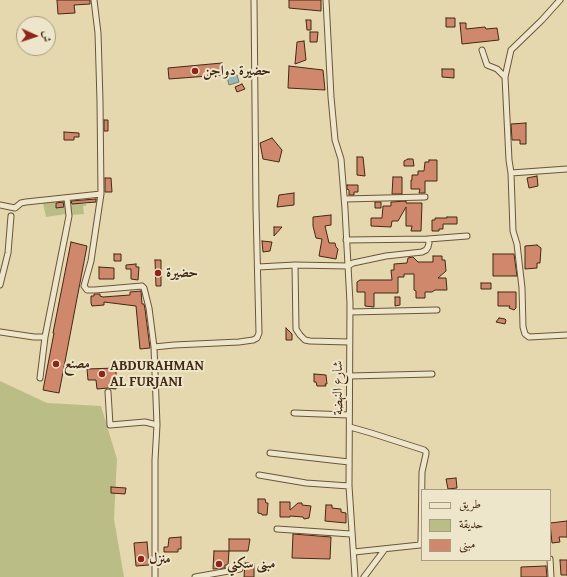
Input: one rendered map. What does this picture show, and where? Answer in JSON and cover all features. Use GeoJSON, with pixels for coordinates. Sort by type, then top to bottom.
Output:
{"type":"FeatureCollection","features":[{"type":"Feature","properties":{"kind":"street"},"geometry":{"type":"LineString","coordinates":[[94,0],[98,33],[101,194],[90,261],[84,286],[87,290],[142,286],[144,288],[149,308],[154,348],[157,425],[155,460],[155,577]]}},
{"type":"Feature","properties":{"kind":"street"},"geometry":{"type":"LineString","coordinates":[[154,348],[174,345],[239,342],[257,338],[259,333],[256,216],[254,0]]}},
{"type":"Feature","properties":{"kind":"street","name":"شارع النهضة"},"geometry":{"type":"LineString","coordinates":[[326,0],[331,97],[335,140],[341,159],[345,199],[350,312],[349,486],[355,577]]}},
{"type":"Feature","properties":{"kind":"street"},"geometry":{"type":"LineString","coordinates":[[560,0],[511,50],[505,77],[513,231],[517,244],[522,288],[523,327],[525,334],[529,337],[567,335]]}},
{"type":"Feature","properties":{"kind":"street"},"geometry":{"type":"LineString","coordinates":[[482,50],[487,65],[497,69],[505,77]]}},
{"type":"Feature","properties":{"kind":"street"},"geometry":{"type":"LineString","coordinates":[[511,173],[567,169]]}},
{"type":"Feature","properties":{"kind":"street"},"geometry":{"type":"LineString","coordinates":[[0,205],[15,208],[21,203],[26,202],[101,194]]}},
{"type":"Feature","properties":{"kind":"street"},"geometry":{"type":"LineString","coordinates":[[345,199],[425,197]]}},
{"type":"Feature","properties":{"kind":"street"},"geometry":{"type":"LineString","coordinates":[[40,378],[45,337],[69,216],[67,198]]}},
{"type":"Feature","properties":{"kind":"street"},"geometry":{"type":"LineString","coordinates":[[0,285],[8,253],[11,216]]}},
{"type":"Feature","properties":{"kind":"street"},"geometry":{"type":"LineString","coordinates":[[346,240],[428,239],[467,236]]}},
{"type":"Feature","properties":{"kind":"street"},"geometry":{"type":"LineString","coordinates":[[258,267],[348,266],[353,263],[386,256],[422,252],[428,247],[428,239]]}},
{"type":"Feature","properties":{"kind":"street"},"geometry":{"type":"LineString","coordinates":[[295,266],[296,329],[300,335],[305,340],[310,341],[349,342]]}},
{"type":"Feature","properties":{"kind":"street"},"geometry":{"type":"LineString","coordinates":[[350,312],[437,310]]}},
{"type":"Feature","properties":{"kind":"street"},"geometry":{"type":"LineString","coordinates":[[0,332],[34,338],[45,337]]}},
{"type":"Feature","properties":{"kind":"street"},"geometry":{"type":"LineString","coordinates":[[350,376],[432,374]]}},
{"type":"Feature","properties":{"kind":"street"},"geometry":{"type":"LineString","coordinates":[[108,392],[110,425],[145,422],[157,425]]}},
{"type":"Feature","properties":{"kind":"street"},"geometry":{"type":"LineString","coordinates":[[294,413],[349,415]]}},
{"type":"Feature","properties":{"kind":"street"},"geometry":{"type":"LineString","coordinates":[[350,427],[426,452],[422,472],[422,489]]}},
{"type":"Feature","properties":{"kind":"street"},"geometry":{"type":"LineString","coordinates":[[270,453],[349,462]]}},
{"type":"Feature","properties":{"kind":"street"},"geometry":{"type":"LineString","coordinates":[[259,475],[306,483],[349,486]]}},
{"type":"Feature","properties":{"kind":"street"},"geometry":{"type":"LineString","coordinates":[[277,529],[352,534]]}},
{"type":"Feature","properties":{"kind":"street"},"geometry":{"type":"LineString","coordinates":[[354,552],[416,546],[420,545],[421,543]]}},
{"type":"Feature","properties":{"kind":"street"},"geometry":{"type":"LineString","coordinates":[[364,577],[385,549]]}},
{"type":"Feature","properties":{"kind":"street"},"geometry":{"type":"LineString","coordinates":[[550,561],[551,577]]}},
{"type":"Feature","properties":{"kind":"street"},"geometry":{"type":"LineString","coordinates":[[195,577],[240,568]]}},
{"type":"Feature","properties":{"kind":"green space"},"geometry":{"type":"Polygon","coordinates":[[[55,201],[56,208],[66,207],[66,214],[46,217],[43,203],[55,201]]]}},
{"type":"Feature","properties":{"kind":"green space"},"geometry":{"type":"Polygon","coordinates":[[[71,204],[86,204],[86,206],[83,206],[84,214],[72,215],[71,204]]]}},
{"type":"Feature","properties":{"kind":"green space"},"geometry":{"type":"Polygon","coordinates":[[[0,381],[47,403],[101,406],[117,459],[114,519],[124,577],[0,577],[0,381]]]}},
{"type":"Feature","properties":{"kind":"water"},"geometry":{"type":"Polygon","coordinates":[[[237,75],[239,82],[229,85],[227,77],[237,75]]]}},
{"type":"Feature","properties":{"kind":"building"},"geometry":{"type":"Polygon","coordinates":[[[57,0],[90,0],[90,4],[74,5],[75,13],[58,14],[57,0]]]}},
{"type":"Feature","properties":{"kind":"building"},"geometry":{"type":"Polygon","coordinates":[[[289,0],[321,0],[321,11],[289,8],[289,0]]]}},
{"type":"Feature","properties":{"kind":"building"},"geometry":{"type":"Polygon","coordinates":[[[446,18],[455,18],[455,27],[446,27],[446,18]]]}},
{"type":"Feature","properties":{"kind":"building"},"geometry":{"type":"Polygon","coordinates":[[[306,20],[311,20],[311,30],[307,30],[306,20]]]}},
{"type":"Feature","properties":{"kind":"building"},"geometry":{"type":"Polygon","coordinates":[[[460,23],[466,23],[466,29],[485,27],[486,29],[497,28],[499,40],[462,44],[460,23]]]}},
{"type":"Feature","properties":{"kind":"building"},"geometry":{"type":"Polygon","coordinates":[[[310,32],[318,32],[317,42],[310,42],[310,32]]]}},
{"type":"Feature","properties":{"kind":"building"},"geometry":{"type":"Polygon","coordinates":[[[304,41],[306,60],[295,64],[297,42],[304,41]]]}},
{"type":"Feature","properties":{"kind":"building","name":"حضيرة دواجن"},"geometry":{"type":"Polygon","coordinates":[[[222,63],[222,75],[169,79],[168,68],[222,63]]]}},
{"type":"Feature","properties":{"kind":"building"},"geometry":{"type":"Polygon","coordinates":[[[289,66],[323,70],[325,90],[288,88],[289,66]]]}},
{"type":"Feature","properties":{"kind":"building"},"geometry":{"type":"Polygon","coordinates":[[[442,69],[454,69],[454,78],[442,77],[442,69]]]}},
{"type":"Feature","properties":{"kind":"building"},"geometry":{"type":"Polygon","coordinates":[[[242,84],[245,89],[237,92],[235,87],[242,84]]]}},
{"type":"Feature","properties":{"kind":"building"},"geometry":{"type":"Polygon","coordinates":[[[104,120],[108,120],[108,131],[104,131],[104,120]]]}},
{"type":"Feature","properties":{"kind":"building"},"geometry":{"type":"Polygon","coordinates":[[[526,123],[526,144],[520,144],[520,140],[512,140],[511,124],[526,123]]]}},
{"type":"Feature","properties":{"kind":"building"},"geometry":{"type":"Polygon","coordinates":[[[64,132],[79,133],[79,137],[74,137],[74,140],[64,140],[64,132]]]}},
{"type":"Feature","properties":{"kind":"building"},"geometry":{"type":"Polygon","coordinates":[[[272,138],[282,150],[279,162],[263,159],[260,143],[272,138]]]}},
{"type":"Feature","properties":{"kind":"building"},"geometry":{"type":"Polygon","coordinates":[[[357,157],[363,157],[365,176],[357,175],[357,157]]]}},
{"type":"Feature","properties":{"kind":"building"},"geometry":{"type":"Polygon","coordinates":[[[413,159],[414,166],[404,166],[404,161],[413,159]]]}},
{"type":"Feature","properties":{"kind":"building"},"geometry":{"type":"Polygon","coordinates":[[[429,160],[437,160],[437,181],[425,181],[425,193],[419,193],[420,189],[411,189],[412,175],[418,175],[418,171],[424,171],[425,162],[429,162],[429,160]]]}},
{"type":"Feature","properties":{"kind":"building"},"geometry":{"type":"Polygon","coordinates":[[[537,176],[538,186],[529,188],[527,178],[537,176]]]}},
{"type":"Feature","properties":{"kind":"building"},"geometry":{"type":"Polygon","coordinates":[[[393,177],[402,177],[402,194],[392,194],[393,177]]]}},
{"type":"Feature","properties":{"kind":"building"},"geometry":{"type":"Polygon","coordinates":[[[105,178],[111,178],[112,192],[105,192],[105,178]]]}},
{"type":"Feature","properties":{"kind":"building"},"geometry":{"type":"Polygon","coordinates":[[[347,185],[358,185],[358,192],[354,192],[354,195],[349,195],[347,185]]]}},
{"type":"Feature","properties":{"kind":"building"},"geometry":{"type":"Polygon","coordinates":[[[294,193],[294,205],[277,207],[279,195],[294,193]]]}},
{"type":"Feature","properties":{"kind":"building"},"geometry":{"type":"Polygon","coordinates":[[[96,199],[96,202],[72,204],[71,201],[96,199]]]}},
{"type":"Feature","properties":{"kind":"building"},"geometry":{"type":"Polygon","coordinates":[[[406,201],[406,203],[422,203],[421,231],[411,231],[412,226],[406,226],[406,207],[398,221],[392,221],[391,227],[371,226],[371,218],[382,218],[383,206],[391,206],[391,202],[406,201]]]}},
{"type":"Feature","properties":{"kind":"building"},"geometry":{"type":"Polygon","coordinates":[[[63,202],[64,207],[56,208],[56,203],[63,202]]]}},
{"type":"Feature","properties":{"kind":"building"},"geometry":{"type":"Polygon","coordinates":[[[375,202],[381,202],[381,208],[375,208],[375,202]]]}},
{"type":"Feature","properties":{"kind":"building"},"geometry":{"type":"Polygon","coordinates":[[[331,215],[331,225],[325,226],[329,243],[335,243],[338,249],[336,259],[319,256],[322,239],[316,238],[313,226],[313,217],[331,215]]]}},
{"type":"Feature","properties":{"kind":"building"},"geometry":{"type":"Polygon","coordinates":[[[457,217],[457,224],[443,224],[443,229],[439,229],[439,231],[432,231],[432,220],[435,220],[435,218],[457,217]]]}},
{"type":"Feature","properties":{"kind":"building"},"geometry":{"type":"Polygon","coordinates":[[[274,227],[282,227],[274,236],[274,227]]]}},
{"type":"Feature","properties":{"kind":"building"},"geometry":{"type":"Polygon","coordinates":[[[262,241],[272,242],[270,251],[263,252],[262,241]]]}},
{"type":"Feature","properties":{"kind":"building"},"geometry":{"type":"Polygon","coordinates":[[[71,242],[87,246],[59,393],[43,390],[71,242]]]}},
{"type":"Feature","properties":{"kind":"building"},"geometry":{"type":"Polygon","coordinates":[[[537,245],[541,248],[540,263],[537,263],[537,268],[525,269],[525,246],[537,245]]]}},
{"type":"Feature","properties":{"kind":"building"},"geometry":{"type":"Polygon","coordinates":[[[114,254],[121,254],[121,261],[114,261],[114,254]]]}},
{"type":"Feature","properties":{"kind":"building"},"geometry":{"type":"Polygon","coordinates":[[[493,254],[514,254],[517,276],[493,276],[493,254]]]}},
{"type":"Feature","properties":{"kind":"building"},"geometry":{"type":"Polygon","coordinates":[[[433,256],[442,256],[442,260],[445,260],[446,271],[438,278],[446,278],[447,290],[425,292],[425,298],[416,298],[416,291],[414,290],[414,274],[404,274],[404,277],[398,277],[398,293],[374,293],[374,307],[365,306],[365,292],[357,292],[357,282],[360,280],[392,280],[391,270],[394,270],[394,264],[407,263],[408,258],[413,257],[418,262],[433,262],[433,256]]]}},
{"type":"Feature","properties":{"kind":"building","name":"حضيرة"},"geometry":{"type":"Polygon","coordinates":[[[155,260],[161,260],[161,286],[156,286],[155,260]]]}},
{"type":"Feature","properties":{"kind":"building"},"geometry":{"type":"Polygon","coordinates":[[[136,264],[136,267],[139,267],[138,280],[131,279],[131,269],[126,269],[126,265],[136,264]]]}},
{"type":"Feature","properties":{"kind":"building"},"geometry":{"type":"Polygon","coordinates":[[[99,267],[114,268],[114,279],[99,279],[99,267]]]}},
{"type":"Feature","properties":{"kind":"building"},"geometry":{"type":"Polygon","coordinates":[[[481,283],[491,283],[491,289],[481,289],[481,283]]]}},
{"type":"Feature","properties":{"kind":"building"},"geometry":{"type":"Polygon","coordinates":[[[141,291],[150,348],[140,349],[136,306],[104,302],[104,305],[92,306],[91,296],[94,296],[94,294],[100,294],[100,296],[103,297],[130,295],[130,292],[141,291]]]}},
{"type":"Feature","properties":{"kind":"building"},"geometry":{"type":"Polygon","coordinates":[[[498,292],[516,292],[516,308],[514,310],[509,308],[510,306],[498,306],[498,292]]]}},
{"type":"Feature","properties":{"kind":"building"},"geometry":{"type":"Polygon","coordinates":[[[395,297],[400,297],[400,305],[395,306],[395,297]]]}},
{"type":"Feature","properties":{"kind":"building"},"geometry":{"type":"Polygon","coordinates":[[[499,318],[506,320],[505,324],[496,322],[499,318]]]}},
{"type":"Feature","properties":{"kind":"building"},"geometry":{"type":"Polygon","coordinates":[[[286,328],[292,334],[292,340],[286,340],[286,328]]]}},
{"type":"Feature","properties":{"kind":"building","name":"ABDURAHMAN AL FURJANI"},"geometry":{"type":"Polygon","coordinates":[[[116,368],[116,389],[97,389],[96,380],[88,380],[87,369],[116,368]]]}},
{"type":"Feature","properties":{"kind":"building"},"geometry":{"type":"Polygon","coordinates":[[[314,374],[326,375],[326,386],[317,386],[316,382],[314,382],[314,374]]]}},
{"type":"Feature","properties":{"kind":"building"},"geometry":{"type":"Polygon","coordinates":[[[456,478],[457,488],[448,489],[446,479],[456,478]]]}},
{"type":"Feature","properties":{"kind":"building"},"geometry":{"type":"Polygon","coordinates":[[[111,487],[126,488],[125,494],[111,493],[111,487]]]}},
{"type":"Feature","properties":{"kind":"building"},"geometry":{"type":"Polygon","coordinates":[[[258,499],[265,499],[266,503],[268,503],[267,515],[258,513],[258,499]]]}},
{"type":"Feature","properties":{"kind":"building"},"geometry":{"type":"Polygon","coordinates":[[[280,502],[290,502],[290,510],[298,503],[311,506],[309,518],[304,519],[303,517],[290,516],[280,517],[280,502]]]}},
{"type":"Feature","properties":{"kind":"building"},"geometry":{"type":"Polygon","coordinates":[[[326,505],[332,505],[332,508],[341,509],[341,512],[346,513],[346,523],[325,521],[326,505]]]}},
{"type":"Feature","properties":{"kind":"building"},"geometry":{"type":"Polygon","coordinates":[[[567,521],[567,537],[559,537],[560,542],[552,543],[551,523],[567,521]]]}},
{"type":"Feature","properties":{"kind":"building"},"geometry":{"type":"Polygon","coordinates":[[[293,534],[331,537],[330,559],[292,558],[293,534]]]}},
{"type":"Feature","properties":{"kind":"building","name":"منزل"},"geometry":{"type":"Polygon","coordinates":[[[181,537],[181,549],[178,549],[178,552],[164,552],[164,547],[168,547],[169,538],[181,537]]]}},
{"type":"Feature","properties":{"kind":"building","name":"مبنى سكني"},"geometry":{"type":"Polygon","coordinates":[[[229,539],[250,539],[248,551],[229,551],[229,539]]]}},
{"type":"Feature","properties":{"kind":"building","name":"منزل"},"geometry":{"type":"Polygon","coordinates":[[[147,542],[149,565],[136,566],[134,543],[147,542]]]}},
{"type":"Feature","properties":{"kind":"building","name":"مبنى سكني"},"geometry":{"type":"Polygon","coordinates":[[[214,551],[229,551],[228,565],[225,565],[225,568],[213,569],[214,551]]]}},
{"type":"Feature","properties":{"kind":"building"},"geometry":{"type":"Polygon","coordinates":[[[560,560],[567,560],[567,575],[561,575],[560,560]]]}},
{"type":"Feature","properties":{"kind":"building","name":"مبنى سكني"},"geometry":{"type":"Polygon","coordinates":[[[245,563],[254,563],[254,577],[244,577],[245,563]]]}},
{"type":"Feature","properties":{"kind":"building"},"geometry":{"type":"Polygon","coordinates":[[[546,566],[547,577],[521,577],[521,567],[546,566]]]}},
{"type":"Feature","properties":{"kind":"place","name":"حضيرة دواجن"},"geometry":{"type":"Point","coordinates":[195,71]}},
{"type":"Feature","properties":{"kind":"place","name":"حضيرة"},"geometry":{"type":"Point","coordinates":[158,273]}},
{"type":"Feature","properties":{"kind":"place","name":"مصنع"},"geometry":{"type":"Point","coordinates":[56,364]}},
{"type":"Feature","properties":{"kind":"place","name":"ABDURAHMAN AL FURJANI"},"geometry":{"type":"Point","coordinates":[102,374]}},
{"type":"Feature","properties":{"kind":"place","name":"منزل"},"geometry":{"type":"Point","coordinates":[141,559]}},
{"type":"Feature","properties":{"kind":"place","name":"مبنى سكني"},"geometry":{"type":"Point","coordinates":[219,564]}}]}
